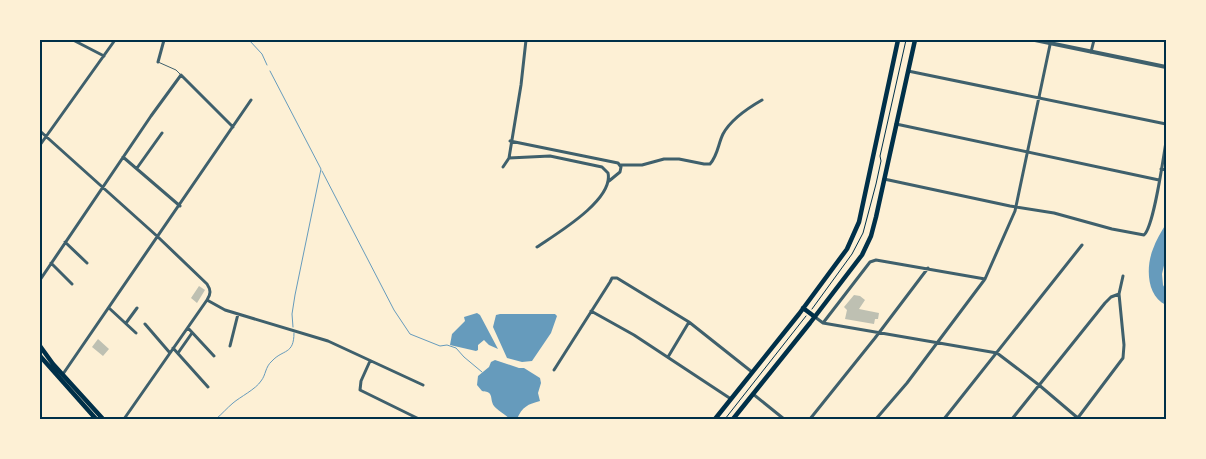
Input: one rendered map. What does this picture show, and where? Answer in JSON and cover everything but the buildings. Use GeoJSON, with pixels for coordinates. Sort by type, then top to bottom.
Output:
{"type":"FeatureCollection","features":[{"type":"Feature","properties":{"kind":"main road"},"geometry":{"type":"LineString","coordinates":[[715,419],[848,249],[858,222],[898,40]]}},
{"type":"Feature","properties":{"kind":"main road"},"geometry":{"type":"LineString","coordinates":[[733,419],[815,317],[862,255],[867,245],[874,227],[914,40]]}},
{"type":"Feature","properties":{"kind":"main road"},"geometry":{"type":"LineString","coordinates":[[803,308],[815,317]]}},
{"type":"Feature","properties":{"kind":"main road"},"geometry":{"type":"LineString","coordinates":[[40,346],[103,419]]}},
{"type":"Feature","properties":{"kind":"main road"},"geometry":{"type":"LineString","coordinates":[[40,356],[96,419]]}},
{"type":"Feature","properties":{"kind":"street"},"geometry":{"type":"LineString","coordinates":[[73,40],[104,56]]}},
{"type":"Feature","properties":{"kind":"street"},"geometry":{"type":"LineString","coordinates":[[40,144],[115,40]]}},
{"type":"Feature","properties":{"kind":"street"},"geometry":{"type":"LineString","coordinates":[[158,62],[164,40]]}},
{"type":"Feature","properties":{"kind":"street"},"geometry":{"type":"LineString","coordinates":[[503,167],[509,158],[510,141],[522,84],[526,40]]}},
{"type":"Feature","properties":{"kind":"street"},"geometry":{"type":"LineString","coordinates":[[1035,40],[1166,68]]}},
{"type":"Feature","properties":{"kind":"street"},"geometry":{"type":"LineString","coordinates":[[1091,52],[1094,40]]}},
{"type":"Feature","properties":{"kind":"street"},"geometry":{"type":"LineString","coordinates":[[876,419],[907,383],[985,279],[1016,207],[1050,42]]}},
{"type":"Feature","properties":{"kind":"street"},"geometry":{"type":"LineString","coordinates":[[908,71],[1166,124]]}},
{"type":"Feature","properties":{"kind":"street"},"geometry":{"type":"LineString","coordinates":[[40,280],[181,75],[233,127]]}},
{"type":"Feature","properties":{"kind":"street"},"geometry":{"type":"LineString","coordinates":[[63,374],[251,100]]}},
{"type":"Feature","properties":{"kind":"street"},"geometry":{"type":"LineString","coordinates":[[510,141],[608,160],[620,165],[642,165],[664,159],[679,159],[710,164],[718,149],[722,135],[728,127],[749,107],[762,100]]}},
{"type":"Feature","properties":{"kind":"street"},"geometry":{"type":"LineString","coordinates":[[896,124],[1159,180]]}},
{"type":"Feature","properties":{"kind":"street"},"geometry":{"type":"LineString","coordinates":[[40,131],[158,236],[207,284],[210,293],[188,328],[124,419]]}},
{"type":"Feature","properties":{"kind":"street"},"geometry":{"type":"LineString","coordinates":[[137,168],[162,133]]}},
{"type":"Feature","properties":{"kind":"street"},"geometry":{"type":"LineString","coordinates":[[884,179],[1016,207],[1054,213],[1088,224],[1146,235],[1166,142]]}},
{"type":"Feature","properties":{"kind":"street"},"geometry":{"type":"LineString","coordinates":[[509,158],[550,156],[599,166],[607,170],[609,182]]}},
{"type":"Feature","properties":{"kind":"street"},"geometry":{"type":"LineString","coordinates":[[123,157],[180,206]]}},
{"type":"Feature","properties":{"kind":"street"},"geometry":{"type":"LineString","coordinates":[[537,247],[588,211],[609,182],[620,173],[620,165]]}},
{"type":"Feature","properties":{"kind":"street"},"geometry":{"type":"LineString","coordinates":[[1161,169],[1166,170]]}},
{"type":"Feature","properties":{"kind":"street"},"geometry":{"type":"LineString","coordinates":[[65,242],[87,263]]}},
{"type":"Feature","properties":{"kind":"street"},"geometry":{"type":"LineString","coordinates":[[944,419],[1082,246]]}},
{"type":"Feature","properties":{"kind":"street"},"geometry":{"type":"LineString","coordinates":[[823,323],[870,262],[876,260],[985,279]]}},
{"type":"Feature","properties":{"kind":"street"},"geometry":{"type":"LineString","coordinates":[[51,263],[72,284]]}},
{"type":"Feature","properties":{"kind":"street"},"geometry":{"type":"LineString","coordinates":[[810,419],[928,268]]}},
{"type":"Feature","properties":{"kind":"street"},"geometry":{"type":"LineString","coordinates":[[815,317],[823,323],[997,353],[1039,385],[1078,419],[1123,358],[1124,345],[1118,294],[1123,276]]}},
{"type":"Feature","properties":{"kind":"street"},"geometry":{"type":"LineString","coordinates":[[554,370],[612,278],[620,279],[690,322],[752,372]]}},
{"type":"Feature","properties":{"kind":"street"},"geometry":{"type":"LineString","coordinates":[[1012,419],[1105,303],[1111,297],[1118,294]]}},
{"type":"Feature","properties":{"kind":"street"},"geometry":{"type":"LineString","coordinates":[[207,300],[224,310],[321,339],[423,386]]}},
{"type":"Feature","properties":{"kind":"street"},"geometry":{"type":"LineString","coordinates":[[110,308],[136,333]]}},
{"type":"Feature","properties":{"kind":"street"},"geometry":{"type":"LineString","coordinates":[[126,323],[137,308]]}},
{"type":"Feature","properties":{"kind":"street"},"geometry":{"type":"LineString","coordinates":[[591,311],[634,335],[731,399]]}},
{"type":"Feature","properties":{"kind":"street"},"geometry":{"type":"LineString","coordinates":[[230,346],[238,314]]}},
{"type":"Feature","properties":{"kind":"street"},"geometry":{"type":"LineString","coordinates":[[668,358],[690,322]]}},
{"type":"Feature","properties":{"kind":"street"},"geometry":{"type":"LineString","coordinates":[[145,324],[170,353]]}},
{"type":"Feature","properties":{"kind":"street"},"geometry":{"type":"LineString","coordinates":[[188,328],[214,356]]}},
{"type":"Feature","properties":{"kind":"street"},"geometry":{"type":"LineString","coordinates":[[178,353],[192,333]]}},
{"type":"Feature","properties":{"kind":"street"},"geometry":{"type":"LineString","coordinates":[[173,348],[208,386]]}},
{"type":"Feature","properties":{"kind":"street"},"geometry":{"type":"LineString","coordinates":[[370,361],[360,384],[360,390],[419,419]]}},
{"type":"Feature","properties":{"kind":"street"},"geometry":{"type":"LineString","coordinates":[[753,394],[784,419]]}},
{"type":"Feature","properties":{"kind":"lane"},"geometry":{"type":"LineString","coordinates":[[158,62],[176,70],[181,75]]}},
{"type":"Feature","properties":{"kind":"path"},"geometry":{"type":"LineString","coordinates":[[725,419],[852,254],[866,225],[906,40]]}},
{"type":"Feature","properties":{"kind":"water"},"geometry":{"type":"Polygon","coordinates":[[[1166,224],[1166,257],[1162,274],[1163,285],[1166,290],[1166,305],[1159,301],[1151,288],[1149,264],[1157,239],[1166,224]]]}},
{"type":"Feature","properties":{"kind":"water"},"geometry":{"type":"Polygon","coordinates":[[[477,313],[480,315],[498,349],[489,345],[484,340],[478,345],[478,350],[476,351],[450,345],[452,334],[465,321],[464,317],[477,313]]]}},
{"type":"Feature","properties":{"kind":"water"},"geometry":{"type":"Polygon","coordinates":[[[555,314],[557,316],[551,333],[532,361],[522,362],[507,358],[493,327],[496,315],[555,314]]]}},
{"type":"Feature","properties":{"kind":"water"},"geometry":{"type":"Polygon","coordinates":[[[495,360],[524,368],[540,378],[541,383],[538,393],[540,401],[526,407],[517,419],[510,419],[497,409],[493,404],[490,394],[482,391],[477,385],[478,376],[495,360]]]}},
{"type":"Feature","properties":{"kind":"waterway"},"geometry":{"type":"LineString","coordinates":[[249,40],[262,54],[267,65]]}},
{"type":"Feature","properties":{"kind":"waterway"},"geometry":{"type":"LineString","coordinates":[[270,71],[321,169],[295,295],[292,314],[293,327]]}},
{"type":"Feature","properties":{"kind":"waterway"},"geometry":{"type":"LineString","coordinates":[[322,171],[394,310],[410,334],[440,346],[447,345],[456,348],[482,372]]}},
{"type":"Feature","properties":{"kind":"waterway"},"geometry":{"type":"LineString","coordinates":[[216,419],[233,403],[259,384],[270,363],[290,348],[294,340],[294,333]]}}]}
